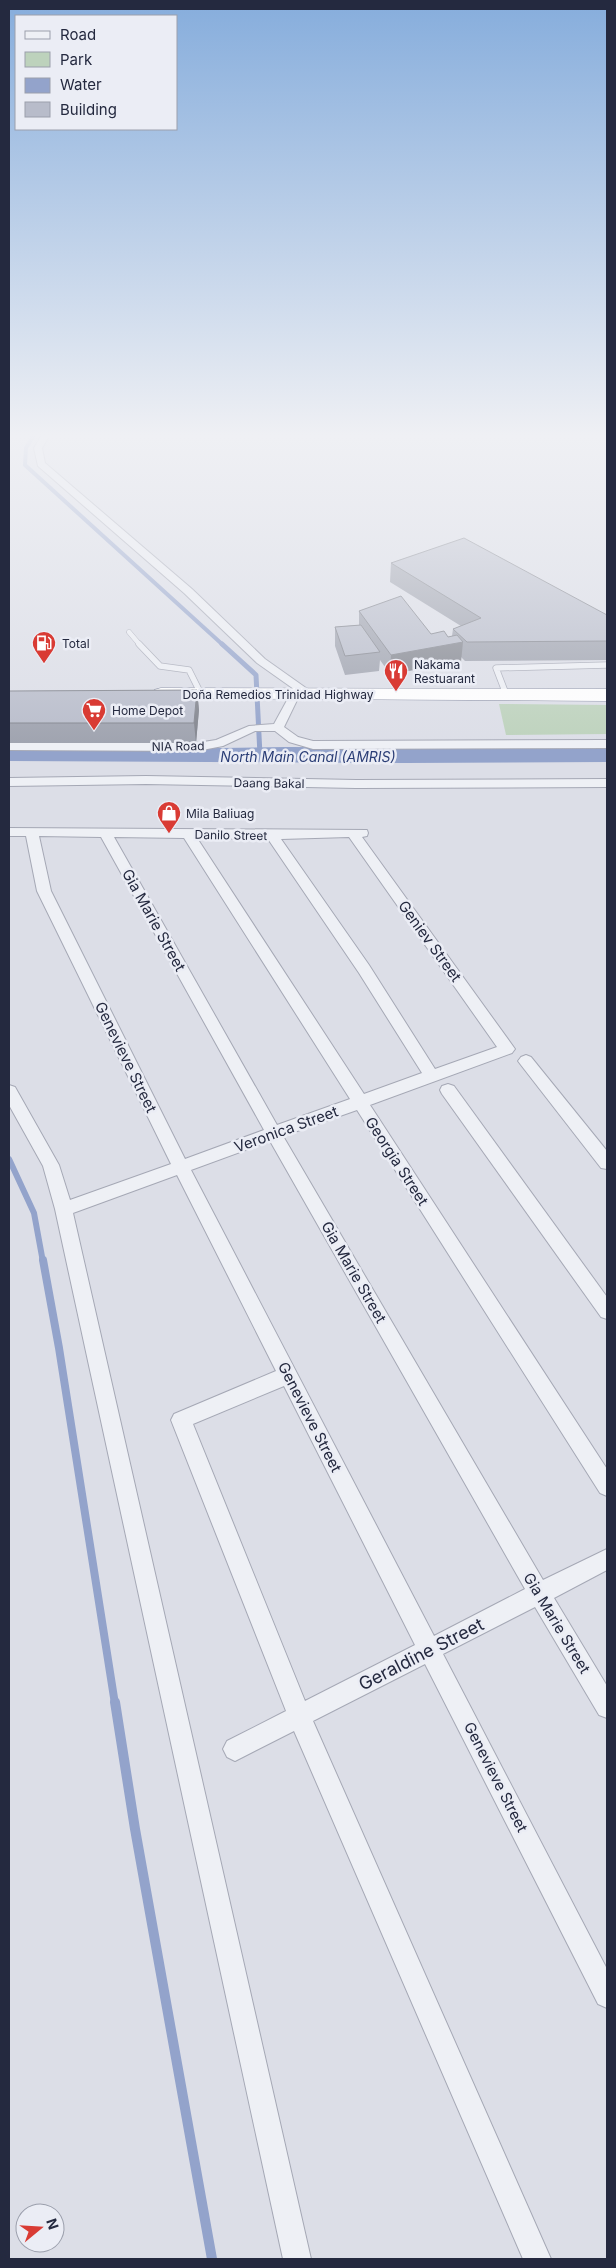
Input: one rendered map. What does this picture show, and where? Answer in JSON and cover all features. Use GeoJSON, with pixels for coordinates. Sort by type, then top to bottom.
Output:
{"type":"FeatureCollection","features":[{"type":"Feature","properties":{"kind":"highway","name":"Doña Remedios Trinidad Highway"},"geometry":{"type":"LineString","coordinates":[[145,694],[607,695]]}},
{"type":"Feature","properties":{"kind":"street"},"geometry":{"type":"LineString","coordinates":[[128,539],[188,591],[295,695],[278,727],[294,742],[313,745],[607,744]]}},
{"type":"Feature","properties":{"kind":"street","name":"NIA Road"},"geometry":{"type":"LineString","coordinates":[[9,746],[197,747],[219,743],[259,728],[278,727]]}},
{"type":"Feature","properties":{"kind":"street","name":"Daang Bakal"},"geometry":{"type":"LineString","coordinates":[[9,782],[146,780],[356,784],[607,783]]}},
{"type":"Feature","properties":{"kind":"street","name":"Danilo Street"},"geometry":{"type":"LineString","coordinates":[[9,832],[106,835],[358,834]]}},
{"type":"Feature","properties":{"kind":"street","name":"Genevieve Street"},"geometry":{"type":"LineString","coordinates":[[32,832],[44,891],[288,1375],[431,1649],[607,1995]]}},
{"type":"Feature","properties":{"kind":"street","name":"Georgia Street"},"geometry":{"type":"LineString","coordinates":[[188,834],[359,1103],[607,1486]]}},
{"type":"Feature","properties":{"kind":"street","name":"Geniev Street"},"geometry":{"type":"LineString","coordinates":[[358,834],[507,1049]]}},
{"type":"Feature","properties":{"kind":"street","name":"Gia Marie Street"},"geometry":{"type":"LineString","coordinates":[[106,835],[274,1133],[539,1594],[607,1708]]}},
{"type":"Feature","properties":{"kind":"street"},"geometry":{"type":"LineString","coordinates":[[272,835],[364,969],[432,1076]]}},
{"type":"Feature","properties":{"kind":"street","name":"Veronica Street"},"geometry":{"type":"LineString","coordinates":[[64,1209],[507,1049]]}},
{"type":"Feature","properties":{"kind":"street"},"geometry":{"type":"LineString","coordinates":[[526,1061],[607,1163]]}},
{"type":"Feature","properties":{"kind":"street"},"geometry":{"type":"LineString","coordinates":[[448,1090],[607,1311]]}},
{"type":"Feature","properties":{"kind":"street"},"geometry":{"type":"LineString","coordinates":[[9,1091],[51,1165],[64,1209],[297,2259]]}},
{"type":"Feature","properties":{"kind":"street"},"geometry":{"type":"LineString","coordinates":[[288,1375],[180,1420],[300,1716],[536,2259]]}},
{"type":"Feature","properties":{"kind":"street","name":"Geraldine Street"},"geometry":{"type":"LineString","coordinates":[[235,1750],[607,1559]]}},
{"type":"Feature","properties":{"kind":"lane"},"geometry":{"type":"LineString","coordinates":[[129,632],[155,664],[189,670],[201,694]]}},
{"type":"Feature","properties":{"kind":"lane"},"geometry":{"type":"LineString","coordinates":[[506,694],[496,668],[607,665]]}},
{"type":"Feature","properties":{"kind":"green space"},"geometry":{"type":"Polygon","coordinates":[[[499,704],[607,705],[607,734],[506,735],[499,704]]]}},
{"type":"Feature","properties":{"kind":"water","name":"North Main Canal (AMRIS)"},"geometry":{"type":"Polygon","coordinates":[[[285,747],[607,748],[607,762],[9,761],[9,751],[285,747]]]}},
{"type":"Feature","properties":{"kind":"building"},"geometry":{"type":"Polygon","coordinates":[[[466,539],[607,615],[607,641],[467,642],[453,629],[481,618],[391,563],[466,539]]]}},
{"type":"Feature","properties":{"kind":"building"},"geometry":{"type":"Polygon","coordinates":[[[401,596],[431,634],[444,631],[448,637],[457,635],[463,642],[391,655],[359,611],[401,596]]]}},
{"type":"Feature","properties":{"kind":"building"},"geometry":{"type":"Polygon","coordinates":[[[361,625],[380,652],[345,656],[335,627],[361,625]]]}},
{"type":"Feature","properties":{"kind":"building"},"geometry":{"type":"Polygon","coordinates":[[[197,690],[194,723],[9,723],[9,691],[197,690]]]}},
{"type":"Feature","properties":{"kind":"waterway"},"geometry":{"type":"LineString","coordinates":[[106,539],[223,645]]}},
{"type":"Feature","properties":{"kind":"waterway"},"geometry":{"type":"LineString","coordinates":[[222,644],[256,675],[260,755]]}},
{"type":"Feature","properties":{"kind":"waterway"},"geometry":{"type":"LineString","coordinates":[[9,1159],[34,1213],[43,1262]]}},
{"type":"Feature","properties":{"kind":"waterway"},"geometry":{"type":"LineString","coordinates":[[43,1260],[59,1348],[115,1704]]}},
{"type":"Feature","properties":{"kind":"waterway"},"geometry":{"type":"LineString","coordinates":[[115,1702],[135,1829],[212,2259]]}},
{"type":"Feature","properties":{"kind":"place","name":"Total"},"geometry":{"type":"Point","coordinates":[44,664]}},
{"type":"Feature","properties":{"kind":"place","name":"Nakama Restuarant"},"geometry":{"type":"Point","coordinates":[396,692]}},
{"type":"Feature","properties":{"kind":"place","name":"Home Depot"},"geometry":{"type":"Point","coordinates":[94,731]}},
{"type":"Feature","properties":{"kind":"place","name":"Mila Baliuag"},"geometry":{"type":"Point","coordinates":[169,834]}}]}
